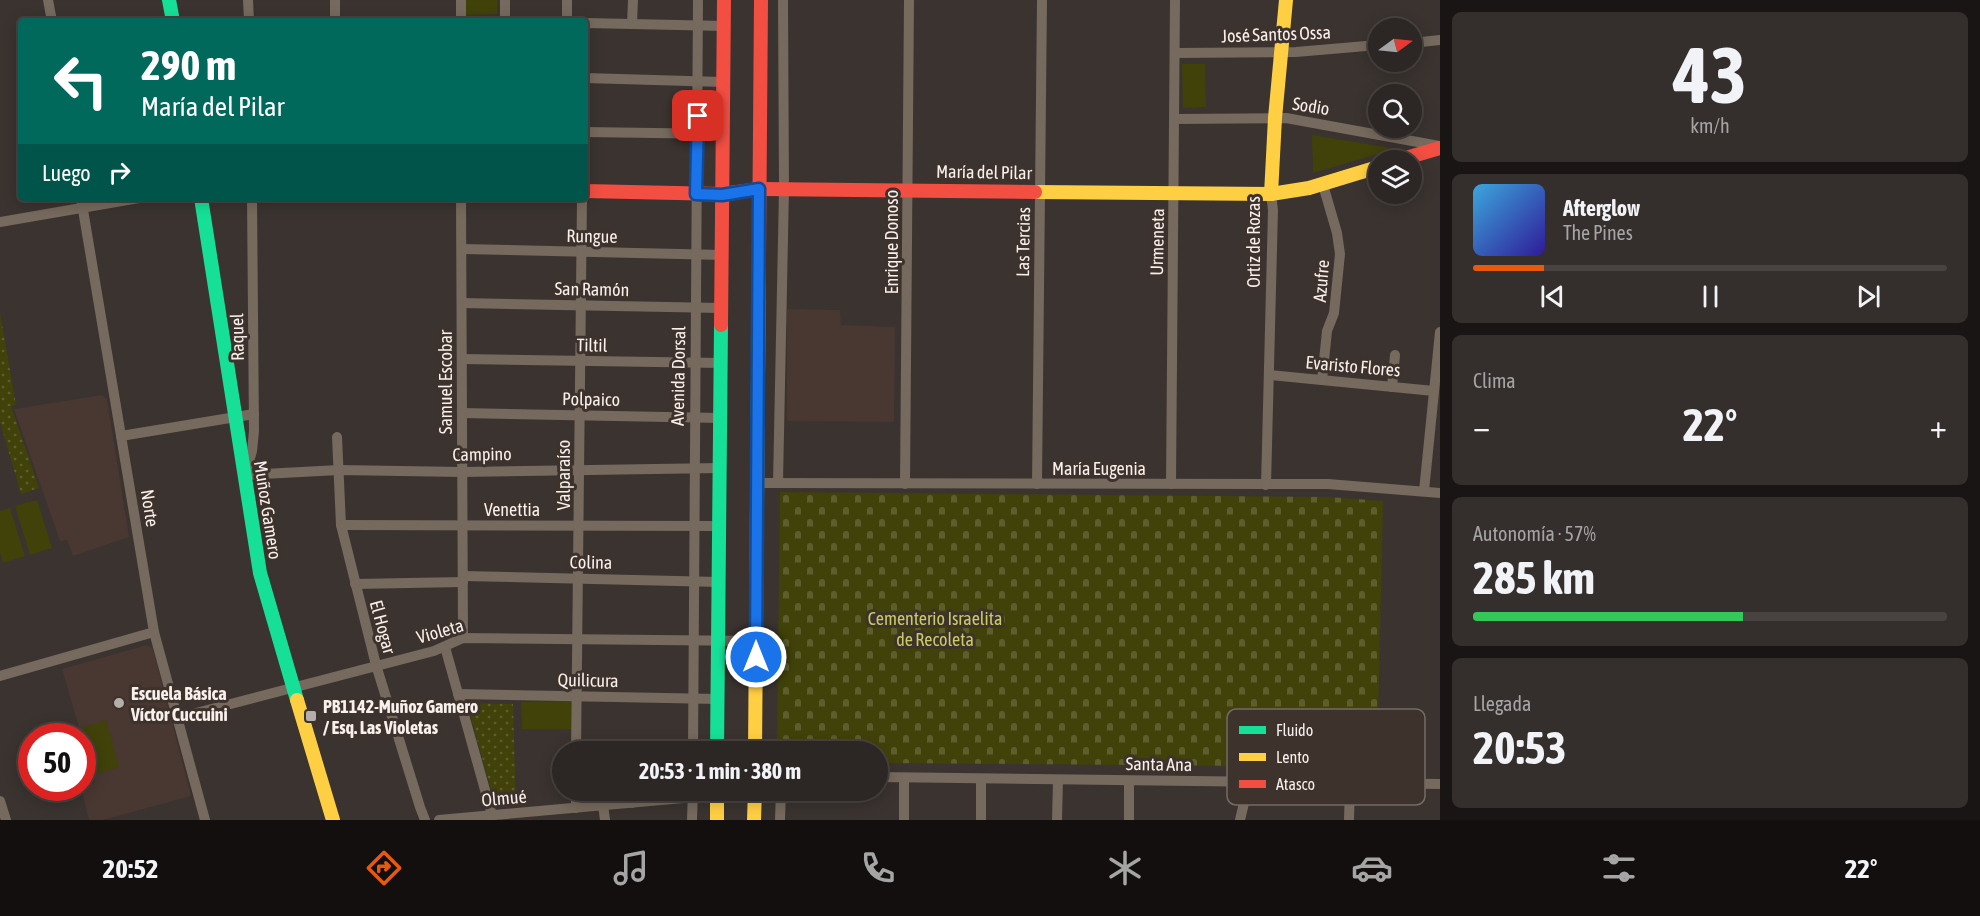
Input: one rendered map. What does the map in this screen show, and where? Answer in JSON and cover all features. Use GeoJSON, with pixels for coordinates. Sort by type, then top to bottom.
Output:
{"type":"FeatureCollection","features":[{"type":"Feature","properties":{"kind":"street"},"geometry":{"type":"LineString","coordinates":[[48,0],[51,18]]}},
{"type":"Feature","properties":{"kind":"street"},"geometry":{"type":"LineString","coordinates":[[169,0],[172,18]]}},
{"type":"Feature","properties":{"kind":"street"},"geometry":{"type":"LineString","coordinates":[[248,0],[249,18]]}},
{"type":"Feature","properties":{"kind":"street"},"geometry":{"type":"LineString","coordinates":[[335,0],[335,18]]}},
{"type":"Feature","properties":{"kind":"street"},"geometry":{"type":"LineString","coordinates":[[460,0],[461,18]]}},
{"type":"Feature","properties":{"kind":"street"},"geometry":{"type":"LineString","coordinates":[[505,0],[505,18]]}},
{"type":"Feature","properties":{"kind":"street"},"geometry":{"type":"LineString","coordinates":[[567,0],[567,18]]}},
{"type":"Feature","properties":{"kind":"street"},"geometry":{"type":"LineString","coordinates":[[632,24],[633,0]]}},
{"type":"Feature","properties":{"kind":"street","name":"Avenida Dorsal"},"geometry":{"type":"LineString","coordinates":[[693,741],[698,0]]}},
{"type":"Feature","properties":{"kind":"street"},"geometry":{"type":"LineString","coordinates":[[717,741],[724,0]]}},
{"type":"Feature","properties":{"kind":"street"},"geometry":{"type":"LineString","coordinates":[[755,741],[761,0]]}},
{"type":"Feature","properties":{"kind":"street"},"geometry":{"type":"LineString","coordinates":[[778,483],[784,189],[783,0]]}},
{"type":"Feature","properties":{"kind":"street","name":"Enrique Donoso"},"geometry":{"type":"LineString","coordinates":[[905,484],[909,0]]}},
{"type":"Feature","properties":{"kind":"street","name":"Las Tercias"},"geometry":{"type":"LineString","coordinates":[[1036,484],[1042,0]]}},
{"type":"Feature","properties":{"kind":"street","name":"Urmeneta"},"geometry":{"type":"LineString","coordinates":[[1171,484],[1175,0]]}},
{"type":"Feature","properties":{"kind":"street","name":"Ortiz de Rozas"},"geometry":{"type":"LineString","coordinates":[[1266,485],[1273,210],[1271,194],[1275,118],[1286,0]]}},
{"type":"Feature","properties":{"kind":"street"},"geometry":{"type":"LineString","coordinates":[[588,23],[724,26]]}},
{"type":"Feature","properties":{"kind":"street"},"geometry":{"type":"LineString","coordinates":[[1422,42],[1440,40]]}},
{"type":"Feature","properties":{"kind":"street","name":"José Santos Ossa"},"geometry":{"type":"LineString","coordinates":[[1175,53],[1282,52],[1368,46]]}},
{"type":"Feature","properties":{"kind":"street"},"geometry":{"type":"LineString","coordinates":[[588,78],[723,81]]}},
{"type":"Feature","properties":{"kind":"street","name":"Sodio"},"geometry":{"type":"LineString","coordinates":[[1174,119],[1275,118],[1299,120],[1440,147]]}},
{"type":"Feature","properties":{"kind":"street"},"geometry":{"type":"LineString","coordinates":[[588,132],[723,134]]}},
{"type":"Feature","properties":{"kind":"street"},"geometry":{"type":"LineString","coordinates":[[1422,153],[1440,147]]}},
{"type":"Feature","properties":{"kind":"street","name":"María del Pilar"},"geometry":{"type":"LineString","coordinates":[[588,191],[722,195],[759,189],[1271,194],[1323,185],[1368,170]]}},
{"type":"Feature","properties":{"kind":"street","name":"Azufre"},"geometry":{"type":"LineString","coordinates":[[1322,380],[1327,331],[1334,313],[1340,254],[1337,233],[1323,185]]}},
{"type":"Feature","properties":{"kind":"street"},"geometry":{"type":"LineString","coordinates":[[0,222],[82,203],[105,201]]}},
{"type":"Feature","properties":{"kind":"street","name":"Muñoz Gamero"},"geometry":{"type":"LineString","coordinates":[[201,201],[262,582],[333,820]]}},
{"type":"Feature","properties":{"kind":"street","name":"Raquel"},"geometry":{"type":"LineString","coordinates":[[245,475],[252,451],[254,414],[252,201]]}},
{"type":"Feature","properties":{"kind":"street","name":"Samuel Escobar"},"geometry":{"type":"LineString","coordinates":[[461,201],[463,638]]}},
{"type":"Feature","properties":{"kind":"street","name":"Valparaíso"},"geometry":{"type":"LineString","coordinates":[[576,741],[582,201]]}},
{"type":"Feature","properties":{"kind":"street","name":"Norte"},"geometry":{"type":"LineString","coordinates":[[82,203],[154,632],[205,820]]}},
{"type":"Feature","properties":{"kind":"street","name":"Rungue"},"geometry":{"type":"LineString","coordinates":[[462,249],[722,255]]}},
{"type":"Feature","properties":{"kind":"street","name":"San Ramón"},"geometry":{"type":"LineString","coordinates":[[462,303],[721,308]]}},
{"type":"Feature","properties":{"kind":"street"},"geometry":{"type":"LineString","coordinates":[[1424,491],[1440,332]]}},
{"type":"Feature","properties":{"kind":"street"},"geometry":{"type":"LineString","coordinates":[[1392,387],[1395,355]]}},
{"type":"Feature","properties":{"kind":"street","name":"Tiltil"},"geometry":{"type":"LineString","coordinates":[[462,359],[721,363]]}},
{"type":"Feature","properties":{"kind":"street","name":"Evaristo Flores"},"geometry":{"type":"LineString","coordinates":[[1269,375],[1434,391]]}},
{"type":"Feature","properties":{"kind":"street","name":"Polpaico"},"geometry":{"type":"LineString","coordinates":[[462,413],[720,418]]}},
{"type":"Feature","properties":{"kind":"street"},"geometry":{"type":"LineString","coordinates":[[121,436],[254,414]]}},
{"type":"Feature","properties":{"kind":"street","name":"El Hogar"},"geometry":{"type":"LineString","coordinates":[[337,437],[341,525],[376,665],[425,820]]}},
{"type":"Feature","properties":{"kind":"street","name":"Campino"},"geometry":{"type":"LineString","coordinates":[[245,475],[339,470],[462,472],[720,468]]}},
{"type":"Feature","properties":{"kind":"street","name":"María Eugenia"},"geometry":{"type":"LineString","coordinates":[[757,483],[1346,485],[1440,493]]}},
{"type":"Feature","properties":{"kind":"street","name":"Venettia"},"geometry":{"type":"LineString","coordinates":[[341,525],[719,526]]}},
{"type":"Feature","properties":{"kind":"street","name":"Colina"},"geometry":{"type":"LineString","coordinates":[[355,584],[463,579],[719,582]]}},
{"type":"Feature","properties":{"kind":"street"},"geometry":{"type":"LineString","coordinates":[[0,676],[154,632]]}},
{"type":"Feature","properties":{"kind":"street","name":"Violeta"},"geometry":{"type":"LineString","coordinates":[[177,718],[445,647],[463,638],[756,641]]}},
{"type":"Feature","properties":{"kind":"street"},"geometry":{"type":"LineString","coordinates":[[445,647],[492,815]]}},
{"type":"Feature","properties":{"kind":"street","name":"Quilicura"},"geometry":{"type":"LineString","coordinates":[[458,694],[718,699]]}},
{"type":"Feature","properties":{"kind":"street","name":"Santa Ana"},"geometry":{"type":"LineString","coordinates":[[888,777],[1227,782]]}},
{"type":"Feature","properties":{"kind":"street"},"geometry":{"type":"LineString","coordinates":[[904,778],[904,820]]}},
{"type":"Feature","properties":{"kind":"street"},"geometry":{"type":"LineString","coordinates":[[981,779],[981,820]]}},
{"type":"Feature","properties":{"kind":"street"},"geometry":{"type":"LineString","coordinates":[[1057,820],[1058,780]]}},
{"type":"Feature","properties":{"kind":"street"},"geometry":{"type":"LineString","coordinates":[[1129,820],[1130,781]]}},
{"type":"Feature","properties":{"kind":"street","name":"Santa Ana"},"geometry":{"type":"LineString","coordinates":[[1425,784],[1440,784]]}},
{"type":"Feature","properties":{"kind":"street"},"geometry":{"type":"LineString","coordinates":[[0,801],[6,820]]}},
{"type":"Feature","properties":{"kind":"street"},"geometry":{"type":"LineString","coordinates":[[576,801],[576,808]]}},
{"type":"Feature","properties":{"kind":"street","name":"Olmué"},"geometry":{"type":"LineString","coordinates":[[439,820],[492,815],[531,816],[576,808],[646,801]]}},
{"type":"Feature","properties":{"kind":"street"},"geometry":{"type":"LineString","coordinates":[[693,801],[693,820]]}},
{"type":"Feature","properties":{"kind":"street"},"geometry":{"type":"LineString","coordinates":[[717,801],[717,820]]}},
{"type":"Feature","properties":{"kind":"street"},"geometry":{"type":"LineString","coordinates":[[754,801],[754,820]]}},
{"type":"Feature","properties":{"kind":"street"},"geometry":{"type":"LineString","coordinates":[[780,820],[781,801]]}},
{"type":"Feature","properties":{"kind":"street"},"geometry":{"type":"LineString","coordinates":[[603,805],[605,820]]}},
{"type":"Feature","properties":{"kind":"street"},"geometry":{"type":"LineString","coordinates":[[1240,820],[1244,805]]}},
{"type":"Feature","properties":{"kind":"street"},"geometry":{"type":"LineString","coordinates":[[1349,805],[1349,820]]}},
{"type":"Feature","properties":{"kind":"shaded area"},"geometry":{"type":"Polygon","coordinates":[[[787,309],[840,310],[841,325],[895,327],[894,422],[787,421],[787,309]]]}},
{"type":"Feature","properties":{"kind":"shaded area"},"geometry":{"type":"Polygon","coordinates":[[[102,395],[107,399],[129,537],[73,556],[67,540],[60,541],[14,409],[102,395]]]}},
{"type":"Feature","properties":{"kind":"shaded area","name":"Escuela Básica Víctor Cuccuini"},"geometry":{"type":"Polygon","coordinates":[[[147,645],[153,649],[191,796],[103,820],[89,820],[84,801],[96,801],[96,723],[78,723],[62,669],[147,645]]]}},
{"type":"Feature","properties":{"kind":"green space"},"geometry":{"type":"Polygon","coordinates":[[[464,0],[497,0],[497,14],[464,15],[464,0]]]}},
{"type":"Feature","properties":{"kind":"green space"},"geometry":{"type":"Polygon","coordinates":[[[1182,64],[1205,64],[1206,107],[1183,108],[1182,64]]]}},
{"type":"Feature","properties":{"kind":"green space"},"geometry":{"type":"Polygon","coordinates":[[[1312,135],[1390,149],[1368,150],[1368,157],[1313,173],[1312,135]]]}},
{"type":"Feature","properties":{"kind":"green space"},"geometry":{"type":"Polygon","coordinates":[[[0,313],[16,405],[11,406],[39,488],[21,494],[0,422],[0,313]]]}},
{"type":"Feature","properties":{"kind":"green space","name":"Cementerio Israelita de Recoleta"},"geometry":{"type":"Polygon","coordinates":[[[780,492],[1328,497],[1383,501],[1378,709],[1227,709],[1227,766],[888,763],[888,741],[777,741],[780,492]]]}},
{"type":"Feature","properties":{"kind":"green space"},"geometry":{"type":"Polygon","coordinates":[[[37,500],[52,548],[30,555],[15,506],[37,500]]]}},
{"type":"Feature","properties":{"kind":"green space"},"geometry":{"type":"Polygon","coordinates":[[[10,508],[25,556],[3,563],[0,552],[0,511],[10,508]]]}},
{"type":"Feature","properties":{"kind":"green space"},"geometry":{"type":"Polygon","coordinates":[[[571,701],[571,729],[522,729],[521,702],[571,701]]]}},
{"type":"Feature","properties":{"kind":"green space"},"geometry":{"type":"Polygon","coordinates":[[[467,703],[513,704],[516,805],[496,808],[467,703]]]}},
{"type":"Feature","properties":{"kind":"green space"},"geometry":{"type":"Polygon","coordinates":[[[106,720],[119,767],[96,774],[96,723],[106,720]]]}},
{"type":"Feature","properties":{"kind":"traffic: fast"},"geometry":{"type":"LineString","coordinates":[[169,0],[172,18]]}},
{"type":"Feature","properties":{"kind":"traffic: fast"},"geometry":{"type":"LineString","coordinates":[[201,201],[260,573],[297,700]]}},
{"type":"Feature","properties":{"kind":"traffic: fast"},"geometry":{"type":"LineString","coordinates":[[717,741],[721,325]]}},
{"type":"Feature","properties":{"kind":"traffic: slow"},"geometry":{"type":"LineString","coordinates":[[1271,194],[1275,118],[1286,0]]}},
{"type":"Feature","properties":{"kind":"traffic: slow"},"geometry":{"type":"LineString","coordinates":[[1035,192],[1271,194],[1309,188],[1368,170]]}},
{"type":"Feature","properties":{"kind":"traffic: slow"},"geometry":{"type":"LineString","coordinates":[[755,741],[759,256]]}},
{"type":"Feature","properties":{"kind":"traffic: slow"},"geometry":{"type":"LineString","coordinates":[[297,700],[333,820]]}},
{"type":"Feature","properties":{"kind":"traffic: slow"},"geometry":{"type":"LineString","coordinates":[[717,801],[717,820]]}},
{"type":"Feature","properties":{"kind":"traffic: slow"},"geometry":{"type":"LineString","coordinates":[[754,820],[755,801]]}},
{"type":"Feature","properties":{"kind":"traffic: jam"},"geometry":{"type":"LineString","coordinates":[[721,325],[724,0]]}},
{"type":"Feature","properties":{"kind":"traffic: jam"},"geometry":{"type":"LineString","coordinates":[[759,256],[761,0]]}},
{"type":"Feature","properties":{"kind":"traffic: jam"},"geometry":{"type":"LineString","coordinates":[[1422,153],[1440,148]]}},
{"type":"Feature","properties":{"kind":"traffic: jam"},"geometry":{"type":"LineString","coordinates":[[588,191],[722,194],[759,189],[1035,192]]}},
{"type":"Feature","properties":{"kind":"place","name":"Escuela Básica Víctor Cuccuini"},"geometry":{"type":"Point","coordinates":[119,703]}},
{"type":"Feature","properties":{"kind":"place","name":"PB1142-Muñoz Gamero / Esq. Las Violetas"},"geometry":{"type":"Point","coordinates":[311,716]}},
{"type":"Feature","properties":{"kind":"route"},"geometry":{"type":"LineString","coordinates":[[698,116],[696,194],[722,195],[759,189],[756,657]]}}]}
